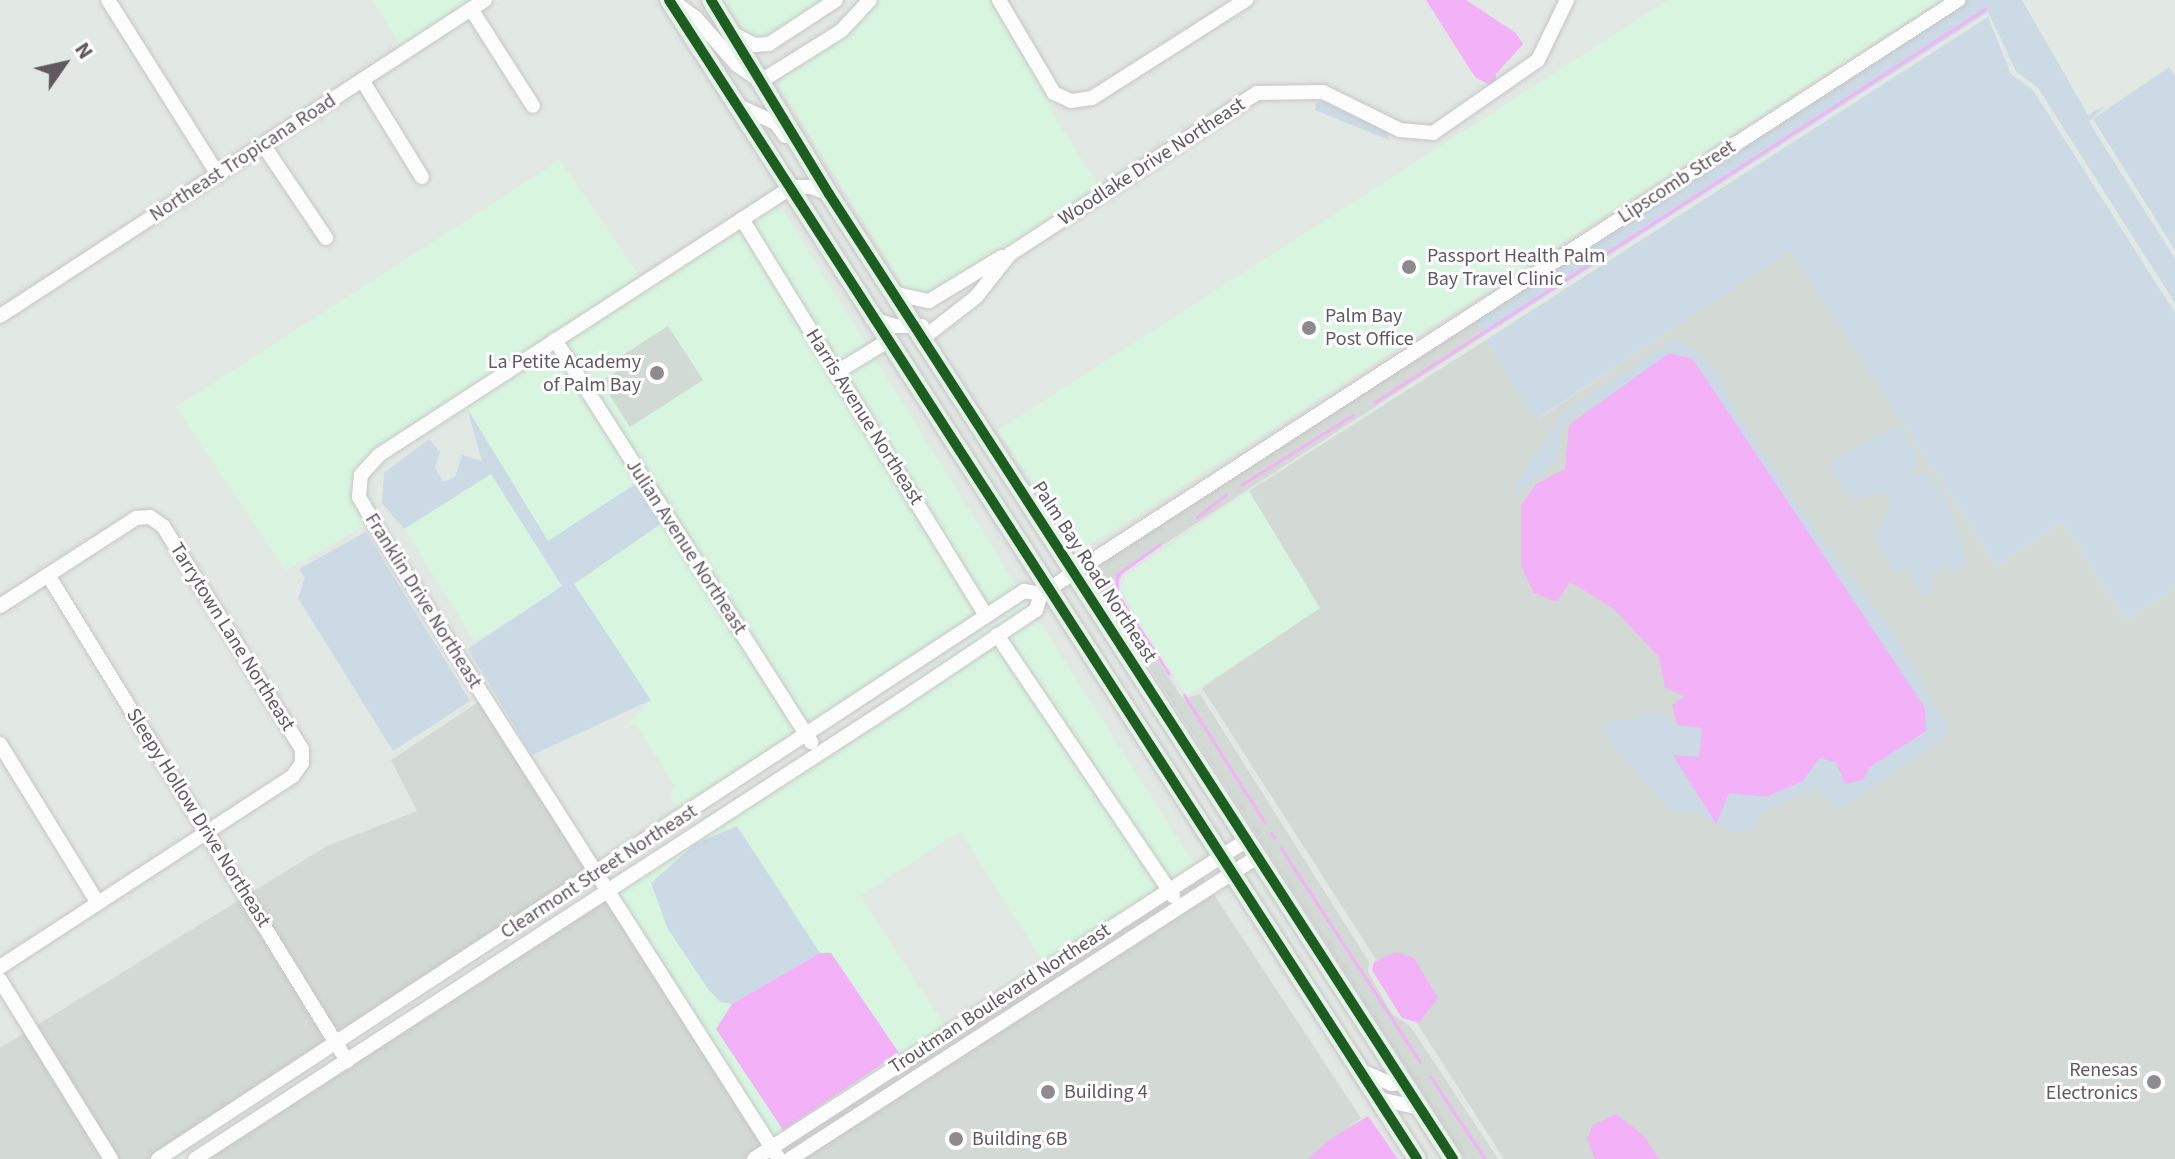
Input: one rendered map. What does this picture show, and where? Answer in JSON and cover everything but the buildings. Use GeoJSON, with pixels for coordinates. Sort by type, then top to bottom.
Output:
{"type":"FeatureCollection","features":[{"type":"Feature","properties":{"kind":"main road"},"geometry":{"type":"LineString","coordinates":[[670,0],[791,187],[1044,592],[1417,1159]]}},
{"type":"Feature","properties":{"kind":"main road","name":"Palm Bay Road Northeast"},"geometry":{"type":"LineString","coordinates":[[711,0],[892,293],[1453,1159]]}},
{"type":"Feature","properties":{"kind":"street"},"geometry":{"type":"LineString","coordinates":[[108,0],[218,175]]}},
{"type":"Feature","properties":{"kind":"street","name":"Northeast Tropicana Road"},"geometry":{"type":"LineString","coordinates":[[0,316],[485,0]]}},
{"type":"Feature","properties":{"kind":"street"},"geometry":{"type":"LineString","coordinates":[[670,0],[696,18],[737,65],[761,81],[841,31],[870,0]]}},
{"type":"Feature","properties":{"kind":"street"},"geometry":{"type":"LineString","coordinates":[[730,31],[743,41],[769,44],[836,0]]}},
{"type":"Feature","properties":{"kind":"street"},"geometry":{"type":"LineString","coordinates":[[999,0],[1054,93],[1071,101],[1092,98],[1246,0]]}},
{"type":"Feature","properties":{"kind":"street","name":"Woodlake Drive Northeast"},"geometry":{"type":"LineString","coordinates":[[892,293],[929,301],[1010,254],[1257,93],[1323,92],[1400,130],[1433,133],[1538,60],[1567,0]]}},
{"type":"Feature","properties":{"kind":"street","name":"Lipscomb Street"},"geometry":{"type":"LineString","coordinates":[[1074,573],[1958,0]]}},
{"type":"Feature","properties":{"kind":"street"},"geometry":{"type":"LineString","coordinates":[[471,9],[533,106]]}},
{"type":"Feature","properties":{"kind":"street"},"geometry":{"type":"LineString","coordinates":[[362,80],[422,177]]}},
{"type":"Feature","properties":{"kind":"street"},"geometry":{"type":"LineString","coordinates":[[736,105],[776,123],[801,148]]}},
{"type":"Feature","properties":{"kind":"street"},"geometry":{"type":"LineString","coordinates":[[264,146],[326,238]]}},
{"type":"Feature","properties":{"kind":"street"},"geometry":{"type":"LineString","coordinates":[[791,187],[811,187],[829,194]]}},
{"type":"Feature","properties":{"kind":"street","name":"Franklin Drive Northeast"},"geometry":{"type":"LineString","coordinates":[[775,1153],[607,893],[359,497],[361,475],[379,455],[791,187]]}},
{"type":"Feature","properties":{"kind":"street","name":"Harris Avenue Northeast"},"geometry":{"type":"LineString","coordinates":[[742,219],[986,616]]}},
{"type":"Feature","properties":{"kind":"street","name":"Woodlake Drive Northeast"},"geometry":{"type":"LineString","coordinates":[[918,332],[945,322],[976,297],[1010,254]]}},
{"type":"Feature","properties":{"kind":"street"},"geometry":{"type":"LineString","coordinates":[[872,319],[918,332]]}},
{"type":"Feature","properties":{"kind":"street","name":"Julian Avenue Northeast"},"geometry":{"type":"LineString","coordinates":[[555,340],[817,752]]}},
{"type":"Feature","properties":{"kind":"street"},"geometry":{"type":"LineString","coordinates":[[837,372],[886,342]]}},
{"type":"Feature","properties":{"kind":"street","name":"Tarrytown Lane Northeast"},"geometry":{"type":"LineString","coordinates":[[48,575],[136,518],[150,517],[163,526],[302,749],[302,763],[293,776],[207,833]]}},
{"type":"Feature","properties":{"kind":"street","name":"Clearmont Street Northeast"},"geometry":{"type":"LineString","coordinates":[[195,1159],[607,893],[1036,610],[1044,592],[1074,573]]}},
{"type":"Feature","properties":{"kind":"street"},"geometry":{"type":"LineString","coordinates":[[0,606],[48,575]]}},
{"type":"Feature","properties":{"kind":"street","name":"Sleepy Hollow Drive Northeast"},"geometry":{"type":"LineString","coordinates":[[48,575],[347,1061]]}},
{"type":"Feature","properties":{"kind":"street","name":"Clearmont Street Northeast"},"geometry":{"type":"LineString","coordinates":[[158,1159],[808,736],[1024,591],[1044,592]]}},
{"type":"Feature","properties":{"kind":"street"},"geometry":{"type":"LineString","coordinates":[[997,635],[1180,906]]}},
{"type":"Feature","properties":{"kind":"street"},"geometry":{"type":"LineString","coordinates":[[0,744],[98,903]]}},
{"type":"Feature","properties":{"kind":"street"},"geometry":{"type":"LineString","coordinates":[[0,967],[207,833]]}},
{"type":"Feature","properties":{"kind":"street","name":"Troutman Boulevard Northeast"},"geometry":{"type":"LineString","coordinates":[[790,1159],[1180,906],[1226,865],[1252,848]]}},
{"type":"Feature","properties":{"kind":"street","name":"Troutman Boulevard Northeast"},"geometry":{"type":"LineString","coordinates":[[754,1159],[775,1153],[955,1028],[1169,890],[1226,865]]}},
{"type":"Feature","properties":{"kind":"street"},"geometry":{"type":"LineString","coordinates":[[485,945],[498,964]]}},
{"type":"Feature","properties":{"kind":"street"},"geometry":{"type":"LineString","coordinates":[[0,980],[111,1159]]}},
{"type":"Feature","properties":{"kind":"street"},"geometry":{"type":"LineString","coordinates":[[955,1028],[966,1045]]}},
{"type":"Feature","properties":{"kind":"street"},"geometry":{"type":"LineString","coordinates":[[1360,1071],[1391,1084],[1404,1083]]}},
{"type":"Feature","properties":{"kind":"street"},"geometry":{"type":"LineString","coordinates":[[1379,1099],[1420,1108]]}},
{"type":"Feature","properties":{"kind":"shaded area"},"geometry":{"type":"Polygon","coordinates":[[[372,0],[500,0],[408,57],[372,0]]]}},
{"type":"Feature","properties":{"kind":"shaded area"},"geometry":{"type":"Polygon","coordinates":[[[724,0],[826,0],[757,41],[748,37],[724,0]]]}},
{"type":"Feature","properties":{"kind":"shaded area"},"geometry":{"type":"Polygon","coordinates":[[[875,0],[993,0],[1055,104],[1049,108],[1100,188],[925,297],[907,292],[779,86],[786,74],[875,0]]]}},
{"type":"Feature","properties":{"kind":"shaded area"},"geometry":{"type":"Polygon","coordinates":[[[1426,0],[1466,0],[1516,33],[1523,44],[1490,85],[1475,77],[1426,0]]]}},
{"type":"Feature","properties":{"kind":"shaded area"},"geometry":{"type":"Polygon","coordinates":[[[1668,0],[1940,0],[1119,527],[1088,545],[1070,543],[998,430],[1668,0]]]}},
{"type":"Feature","properties":{"kind":"shaded area"},"geometry":{"type":"Polygon","coordinates":[[[1968,0],[2022,0],[2088,115],[2106,105],[2089,122],[2175,259],[2175,303],[2038,88],[2016,71],[1988,12],[1485,335],[1474,319],[1968,0]]]}},
{"type":"Feature","properties":{"kind":"shaded area"},"geometry":{"type":"Polygon","coordinates":[[[1988,17],[2011,74],[2033,90],[2175,313],[2175,588],[2126,620],[2062,522],[1997,566],[1790,251],[1537,419],[1486,340],[1988,17]]]}},
{"type":"Feature","properties":{"kind":"shaded area"},"geometry":{"type":"Polygon","coordinates":[[[2169,67],[2175,76],[2175,250],[2093,119],[2169,67]]]}},
{"type":"Feature","properties":{"kind":"shaded area"},"geometry":{"type":"Polygon","coordinates":[[[1324,101],[1387,130],[1389,140],[1315,110],[1316,103],[1324,101]]]}},
{"type":"Feature","properties":{"kind":"shaded area"},"geometry":{"type":"Polygon","coordinates":[[[560,160],[645,284],[777,201],[1019,590],[591,867],[678,808],[670,795],[675,786],[636,725],[626,726],[651,700],[574,584],[661,523],[638,483],[548,542],[466,409],[362,477],[378,518],[286,571],[176,407],[560,160]]]}},
{"type":"Feature","properties":{"kind":"shaded area"},"geometry":{"type":"Polygon","coordinates":[[[1790,250],[1997,566],[2062,522],[2126,620],[2175,588],[2175,1159],[1504,1159],[1202,688],[1320,608],[1249,491],[1486,340],[1538,419],[1790,250]]]}},
{"type":"Feature","properties":{"kind":"shaded area"},"geometry":{"type":"Polygon","coordinates":[[[1474,319],[1485,335],[1123,571],[1117,588],[1124,609],[1183,699],[1200,694],[1369,962],[1368,972],[1392,1014],[1410,1026],[1498,1159],[1465,1159],[1088,571],[1474,319]]]}},
{"type":"Feature","properties":{"kind":"shaded area","name":"La Petite Academy of Palm Bay"},"geometry":{"type":"Polygon","coordinates":[[[668,326],[703,380],[630,427],[601,382],[625,366],[620,357],[668,326]]]}},
{"type":"Feature","properties":{"kind":"shaded area"},"geometry":{"type":"Polygon","coordinates":[[[1675,339],[1692,347],[1718,373],[1736,413],[1816,532],[1889,625],[1946,725],[1948,734],[1837,811],[1817,787],[1762,812],[1753,828],[1732,833],[1695,812],[1670,810],[1611,742],[1605,723],[1659,712],[1677,725],[1702,728],[1699,757],[1674,756],[1729,793],[1803,781],[1819,758],[1870,767],[1926,731],[1588,439],[1582,411],[1560,428],[1558,461],[1517,494],[1516,507],[1515,486],[1565,411],[1675,339]]]}},
{"type":"Feature","properties":{"kind":"shaded area"},"geometry":{"type":"Polygon","coordinates":[[[1669,353],[1693,359],[1925,708],[1926,731],[1870,767],[1863,780],[1845,784],[1836,762],[1819,758],[1803,781],[1766,797],[1729,793],[1716,824],[1673,755],[1699,757],[1702,728],[1677,725],[1672,705],[1685,696],[1665,688],[1659,657],[1614,609],[1570,582],[1557,602],[1534,593],[1521,566],[1521,505],[1536,484],[1565,469],[1569,425],[1669,353]]]}},
{"type":"Feature","properties":{"kind":"shaded area"},"geometry":{"type":"Polygon","coordinates":[[[467,408],[548,541],[637,483],[662,523],[574,584],[651,700],[532,755],[468,649],[562,586],[491,474],[404,529],[382,503],[384,473],[429,439],[440,452],[435,467],[443,482],[455,477],[462,455],[482,461],[467,408]]]}},
{"type":"Feature","properties":{"kind":"shaded area"},"geometry":{"type":"Polygon","coordinates":[[[1898,424],[1917,457],[1913,477],[1924,472],[1947,498],[1966,562],[1955,574],[1946,566],[1930,575],[1931,592],[1920,595],[1909,569],[1895,572],[1874,537],[1890,508],[1884,491],[1854,499],[1837,481],[1830,462],[1898,424]]]}},
{"type":"Feature","properties":{"kind":"shaded area"},"geometry":{"type":"Polygon","coordinates":[[[491,473],[563,587],[475,642],[404,528],[491,473]]]}},
{"type":"Feature","properties":{"kind":"shaded area"},"geometry":{"type":"Polygon","coordinates":[[[1249,491],[1321,608],[1187,696],[1129,606],[1122,588],[1126,575],[1249,491]]]}},
{"type":"Feature","properties":{"kind":"shaded area"},"geometry":{"type":"Polygon","coordinates":[[[366,532],[470,701],[393,751],[298,598],[305,578],[299,569],[366,532]]]}},
{"type":"Feature","properties":{"kind":"shaded area"},"geometry":{"type":"Polygon","coordinates":[[[1025,600],[1030,607],[618,907],[612,900],[1025,600]]]}},
{"type":"Feature","properties":{"kind":"shaded area"},"geometry":{"type":"Polygon","coordinates":[[[1036,616],[1199,872],[1049,971],[960,831],[860,896],[951,1035],[773,1152],[610,897],[1036,616]],[[737,826],[695,844],[651,883],[668,929],[708,989],[720,1002],[732,1004],[716,1029],[899,1053],[831,953],[820,953],[737,826]]]}},
{"type":"Feature","properties":{"kind":"shaded area"},"geometry":{"type":"Polygon","coordinates":[[[486,697],[593,871],[148,1159],[0,1159],[0,1048],[327,846],[417,811],[391,760],[486,697]]]}},
{"type":"Feature","properties":{"kind":"shaded area"},"geometry":{"type":"Polygon","coordinates":[[[737,826],[820,953],[732,1004],[721,1002],[708,989],[668,929],[651,883],[695,844],[737,826]]]}},
{"type":"Feature","properties":{"kind":"shaded area"},"geometry":{"type":"Polygon","coordinates":[[[1199,872],[1361,1118],[1308,1159],[206,1159],[610,897],[773,1152],[1199,872]]]}},
{"type":"Feature","properties":{"kind":"shaded area"},"geometry":{"type":"Polygon","coordinates":[[[1396,952],[1414,958],[1438,998],[1419,1023],[1402,1018],[1372,970],[1374,962],[1396,952]]]}},
{"type":"Feature","properties":{"kind":"shaded area"},"geometry":{"type":"Polygon","coordinates":[[[820,953],[831,953],[899,1053],[783,1130],[716,1029],[732,1004],[820,953]]]}},
{"type":"Feature","properties":{"kind":"shaded area"},"geometry":{"type":"Polygon","coordinates":[[[1616,1114],[1644,1136],[1659,1159],[1595,1159],[1587,1139],[1593,1125],[1616,1114]]]}},
{"type":"Feature","properties":{"kind":"shaded area"},"geometry":{"type":"Polygon","coordinates":[[[1368,1116],[1398,1159],[1308,1159],[1329,1140],[1368,1116]]]}},
{"type":"Feature","properties":{"kind":"waterway"},"geometry":{"type":"LineString","coordinates":[[1375,402],[1985,9]]}},
{"type":"Feature","properties":{"kind":"waterway"},"geometry":{"type":"LineString","coordinates":[[1241,485],[1353,415]]}},
{"type":"Feature","properties":{"kind":"waterway"},"geometry":{"type":"LineString","coordinates":[[1197,517],[1226,494]]}},
{"type":"Feature","properties":{"kind":"waterway"},"geometry":{"type":"LineString","coordinates":[[1160,544],[1117,575],[1117,594],[1169,674]]}},
{"type":"Feature","properties":{"kind":"waterway"},"geometry":{"type":"LineString","coordinates":[[1184,695],[1265,823]]}},
{"type":"Feature","properties":{"kind":"waterway"},"geometry":{"type":"LineString","coordinates":[[1271,833],[1275,838]]}},
{"type":"Feature","properties":{"kind":"waterway"},"geometry":{"type":"LineString","coordinates":[[1281,848],[1420,1062]]}},
{"type":"Feature","properties":{"kind":"waterway"},"geometry":{"type":"LineString","coordinates":[[1430,1076],[1485,1159]]}},
{"type":"Feature","properties":{"kind":"cycle path"},"geometry":{"type":"LineString","coordinates":[[669,0],[1417,1159]]}},
{"type":"Feature","properties":{"kind":"cycle path"},"geometry":{"type":"LineString","coordinates":[[711,0],[829,194],[1453,1159]]}},
{"type":"Feature","properties":{"kind":"place","name":"Passport Health Palm Bay Travel Clinic"},"geometry":{"type":"Point","coordinates":[1409,267]}},
{"type":"Feature","properties":{"kind":"place","name":"Palm Bay Post Office"},"geometry":{"type":"Point","coordinates":[1309,328]}},
{"type":"Feature","properties":{"kind":"place","name":"La Petite Academy of Palm Bay"},"geometry":{"type":"Point","coordinates":[657,373]}},
{"type":"Feature","properties":{"kind":"place","name":"Renesas Electronics"},"geometry":{"type":"Point","coordinates":[2154,1082]}},
{"type":"Feature","properties":{"kind":"place","name":"Building 4"},"geometry":{"type":"Point","coordinates":[1048,1092]}},
{"type":"Feature","properties":{"kind":"place","name":"Building 6B"},"geometry":{"type":"Point","coordinates":[956,1139]}}]}
